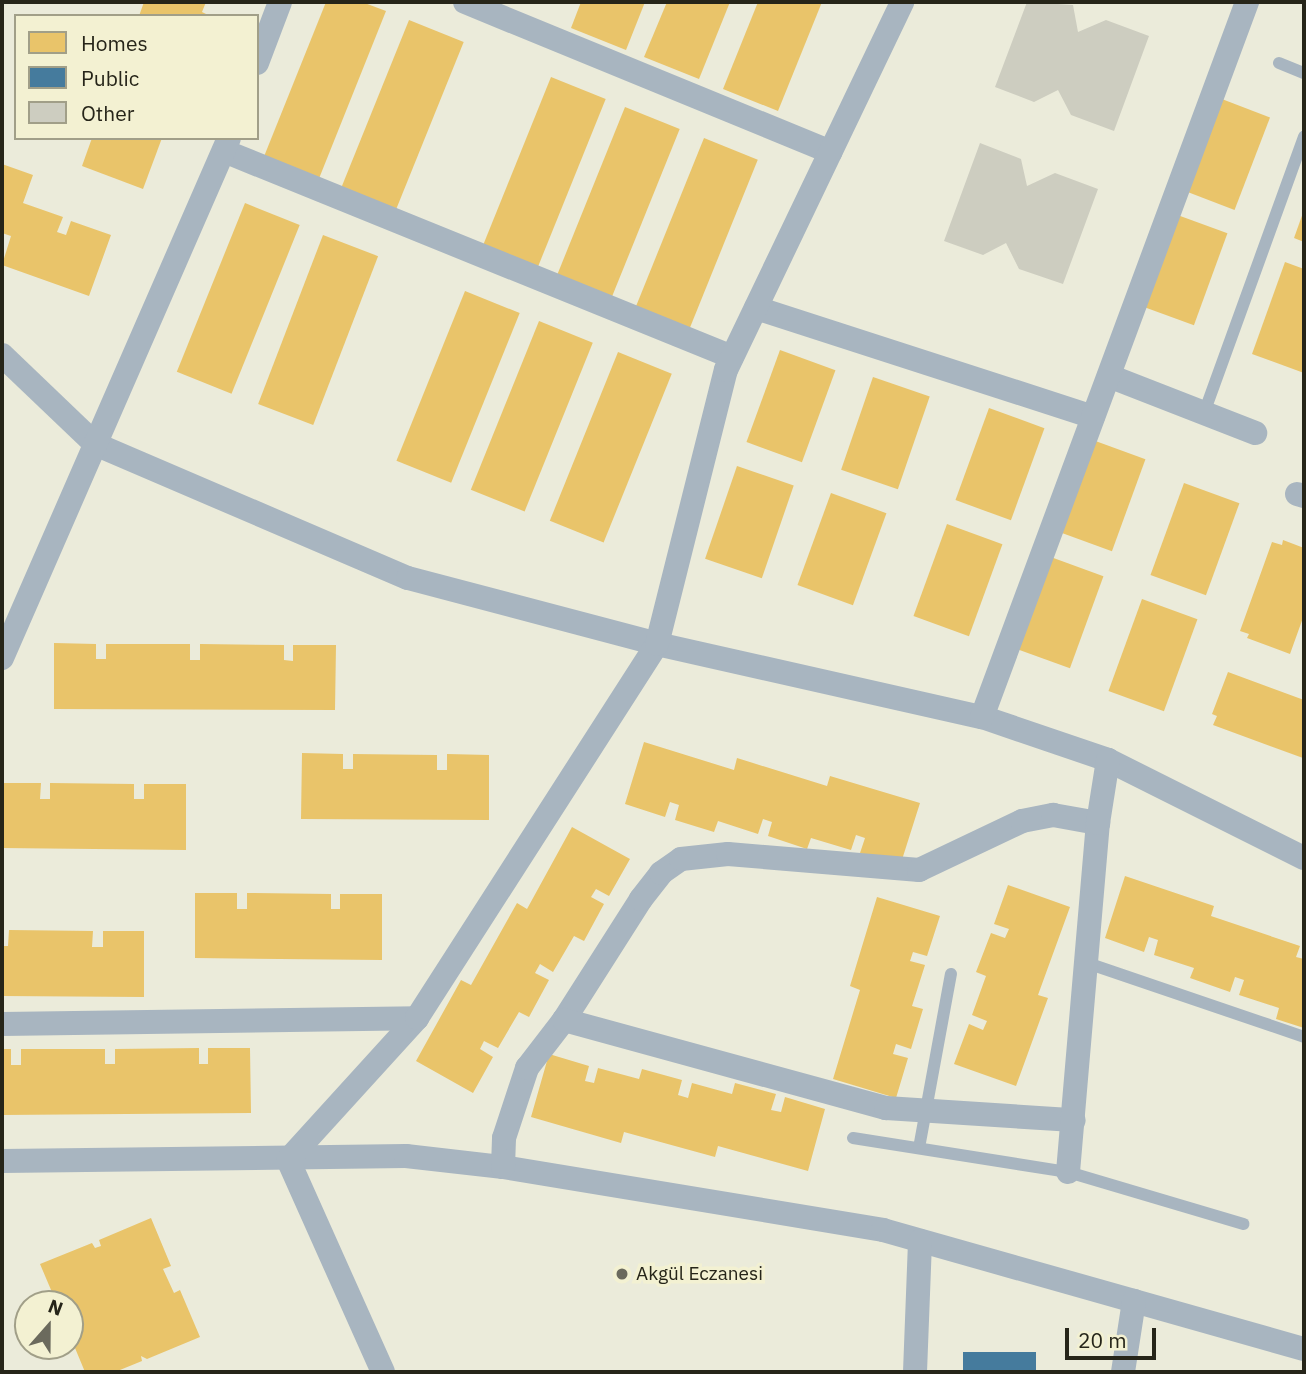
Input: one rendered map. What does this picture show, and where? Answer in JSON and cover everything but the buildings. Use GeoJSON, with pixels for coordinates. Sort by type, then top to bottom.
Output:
{"type":"FeatureCollection","features":[{"type":"Feature","properties":{"kind":"street"},"geometry":{"type":"LineString","coordinates":[[259,58],[281,2]]}},
{"type":"Feature","properties":{"kind":"street"},"geometry":{"type":"LineString","coordinates":[[465,2],[830,152]]}},
{"type":"Feature","properties":{"kind":"street"},"geometry":{"type":"LineString","coordinates":[[288,1160],[418,1018],[657,644],[732,357],[902,2]]}},
{"type":"Feature","properties":{"kind":"street"},"geometry":{"type":"LineString","coordinates":[[982,717],[1247,2]]}},
{"type":"Feature","properties":{"kind":"street"},"geometry":{"type":"LineString","coordinates":[[2,658],[226,144],[732,357]]}},
{"type":"Feature","properties":{"kind":"street"},"geometry":{"type":"LineString","coordinates":[[755,308],[1093,418]]}},
{"type":"Feature","properties":{"kind":"street"},"geometry":{"type":"LineString","coordinates":[[2,355],[95,444],[408,578],[657,644],[982,717],[1108,760],[1304,858]]}},
{"type":"Feature","properties":{"kind":"street"},"geometry":{"type":"LineString","coordinates":[[1109,376],[1255,433]]}},
{"type":"Feature","properties":{"kind":"street"},"geometry":{"type":"LineString","coordinates":[[1068,1172],[1090,964],[1098,822],[1108,760]]}},
{"type":"Feature","properties":{"kind":"street"},"geometry":{"type":"LineString","coordinates":[[503,1167],[504,1138],[527,1068],[564,1020],[641,899],[661,873],[681,859],[728,854],[919,870],[1023,821],[1053,815],[1098,822]]}},
{"type":"Feature","properties":{"kind":"street"},"geometry":{"type":"LineString","coordinates":[[2,1024],[418,1018]]}},
{"type":"Feature","properties":{"kind":"street"},"geometry":{"type":"LineString","coordinates":[[564,1020],[886,1108],[925,1113],[1074,1121]]}},
{"type":"Feature","properties":{"kind":"street"},"geometry":{"type":"LineString","coordinates":[[2,1161],[288,1160],[406,1156],[503,1167],[883,1230],[1304,1349]]}},
{"type":"Feature","properties":{"kind":"street"},"geometry":{"type":"LineString","coordinates":[[288,1160],[383,1372]]}},
{"type":"Feature","properties":{"kind":"street"},"geometry":{"type":"LineString","coordinates":[[915,1372],[920,1241]]}},
{"type":"Feature","properties":{"kind":"street"},"geometry":{"type":"LineString","coordinates":[[1123,1372],[1134,1301]]}},
{"type":"Feature","properties":{"kind":"lane"},"geometry":{"type":"LineString","coordinates":[[1279,63],[1304,73]]}},
{"type":"Feature","properties":{"kind":"lane"},"geometry":{"type":"LineString","coordinates":[[1204,413],[1304,137]]}},
{"type":"Feature","properties":{"kind":"lane"},"geometry":{"type":"LineString","coordinates":[[1090,964],[1304,1037]]}},
{"type":"Feature","properties":{"kind":"lane"},"geometry":{"type":"LineString","coordinates":[[919,1149],[951,974]]}},
{"type":"Feature","properties":{"kind":"lane"},"geometry":{"type":"LineString","coordinates":[[853,1138],[1068,1172],[1244,1224]]}},
{"type":"Feature","properties":{"kind":"place","name":"Akgül Eczanesi"},"geometry":{"type":"Point","coordinates":[622,1274]}}]}
